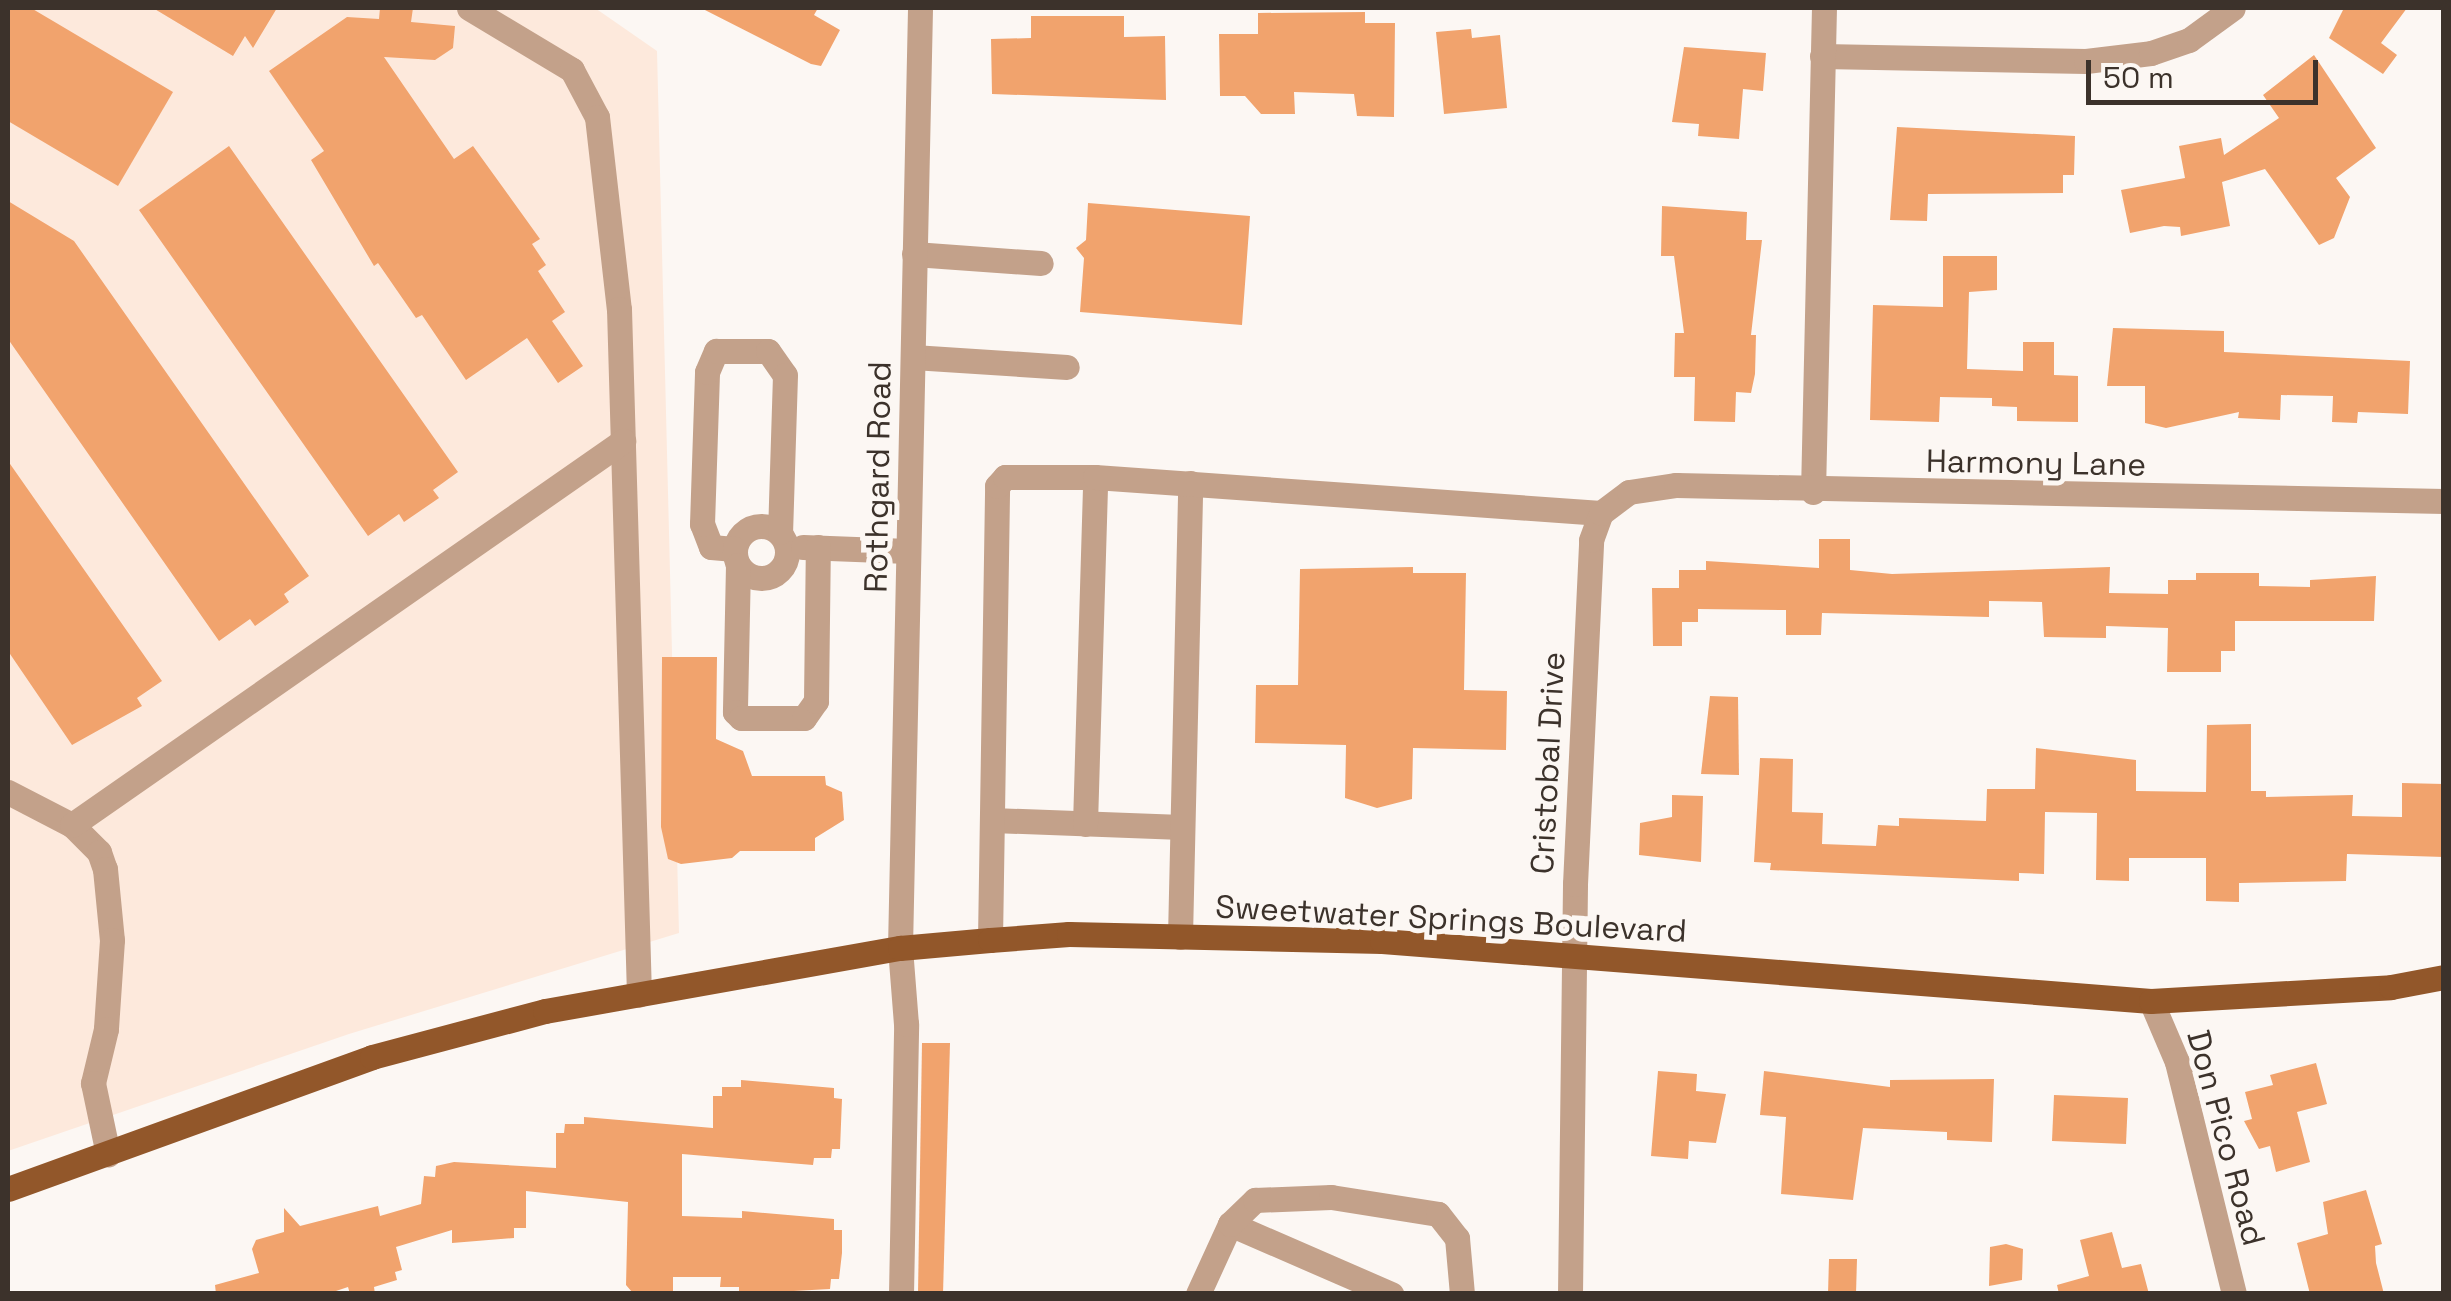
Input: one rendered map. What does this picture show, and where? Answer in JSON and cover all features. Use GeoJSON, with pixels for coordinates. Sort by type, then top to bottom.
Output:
{"type":"FeatureCollection","features":[{"type":"Feature","properties":{"kind":"main road","name":"Sweetwater Springs Boulevard"},"geometry":{"type":"LineString","coordinates":[[8,1189],[372,1057],[545,1011],[900,948],[990,940],[1180,936],[1382,941],[2151,1001],[2391,987],[2444,977]]}},
{"type":"Feature","properties":{"kind":"street"},"geometry":{"type":"LineString","coordinates":[[469,8],[572,70],[597,117],[619,309],[639,994]]}},
{"type":"Feature","properties":{"kind":"street","name":"Rothgard Road"},"geometry":{"type":"LineString","coordinates":[[901,1294],[906,1024],[900,948],[920,8]]}},
{"type":"Feature","properties":{"kind":"street"},"geometry":{"type":"LineString","coordinates":[[1813,492],[1824,8]]}},
{"type":"Feature","properties":{"kind":"street"},"geometry":{"type":"LineString","coordinates":[[1822,56],[2119,57],[2188,40],[2233,8]]}},
{"type":"Feature","properties":{"kind":"street"},"geometry":{"type":"LineString","coordinates":[[914,254],[1041,263]]}},
{"type":"Feature","properties":{"kind":"street"},"geometry":{"type":"LineString","coordinates":[[716,351],[768,351],[785,375],[784,539],[778,574],[748,576],[736,557],[711,547],[702,524],[707,372],[716,351]]}},
{"type":"Feature","properties":{"kind":"street"},"geometry":{"type":"LineString","coordinates":[[913,357],[1067,367]]}},
{"type":"Feature","properties":{"kind":"street"},"geometry":{"type":"LineString","coordinates":[[72,826],[623,441]]}},
{"type":"Feature","properties":{"kind":"street"},"geometry":{"type":"LineString","coordinates":[[990,940],[996,486],[1019,473],[1601,513]]}},
{"type":"Feature","properties":{"kind":"street"},"geometry":{"type":"LineString","coordinates":[[1085,824],[1094,477]]}},
{"type":"Feature","properties":{"kind":"street"},"geometry":{"type":"LineString","coordinates":[[1180,936],[1190,483]]}},
{"type":"Feature","properties":{"kind":"street","name":"Harmony Lane"},"geometry":{"type":"LineString","coordinates":[[1601,513],[1629,492],[1676,485],[1813,492],[2444,501]]}},
{"type":"Feature","properties":{"kind":"street","name":"Cristobal Drive"},"geometry":{"type":"LineString","coordinates":[[1570,1294],[1575,958],[1591,540],[1601,513]]}},
{"type":"Feature","properties":{"kind":"street"},"geometry":{"type":"LineString","coordinates":[[818,547],[816,701],[804,718],[741,718],[735,712],[736,557],[752,526],[818,547],[908,551]]}},
{"type":"Feature","properties":{"kind":"street"},"geometry":{"type":"LineString","coordinates":[[8,792],[72,826],[98,852],[105,870],[111,958],[106,1029],[93,1083],[108,1154]]}},
{"type":"Feature","properties":{"kind":"street"},"geometry":{"type":"LineString","coordinates":[[992,820],[1182,827]]}},
{"type":"Feature","properties":{"kind":"street","name":"Don Pico Road"},"geometry":{"type":"LineString","coordinates":[[2151,1001],[2177,1062],[2234,1294]]}},
{"type":"Feature","properties":{"kind":"street"},"geometry":{"type":"LineString","coordinates":[[1198,1294],[1230,1224],[1255,1200],[1331,1197],[1438,1214],[1457,1238],[1462,1294]]}},
{"type":"Feature","properties":{"kind":"street"},"geometry":{"type":"LineString","coordinates":[[1230,1224],[1391,1294]]}},
{"type":"Feature","properties":{"kind":"shaded area"},"geometry":{"type":"Polygon","coordinates":[[[8,8],[595,8],[657,51],[679,933],[349,1034],[8,1151],[8,8]]]}},
{"type":"Feature","properties":{"kind":"building"},"geometry":{"type":"Polygon","coordinates":[[[8,8],[31,8],[173,92],[118,186],[8,121],[8,8]]]}},
{"type":"Feature","properties":{"kind":"building"},"geometry":{"type":"Polygon","coordinates":[[[153,8],[277,8],[253,48],[245,36],[233,56],[153,8]]]}},
{"type":"Feature","properties":{"kind":"building"},"geometry":{"type":"Polygon","coordinates":[[[380,8],[413,8],[411,22],[455,26],[453,48],[435,60],[384,57],[454,159],[473,146],[540,239],[532,244],[546,265],[538,271],[565,312],[552,321],[583,366],[558,383],[527,338],[466,380],[422,315],[416,318],[378,263],[374,266],[311,160],[324,151],[269,71],[347,17],[379,19],[380,8]]]}},
{"type":"Feature","properties":{"kind":"building"},"geometry":{"type":"Polygon","coordinates":[[[701,8],[818,8],[814,15],[840,30],[821,66],[701,8]]]}},
{"type":"Feature","properties":{"kind":"building"},"geometry":{"type":"Polygon","coordinates":[[[2344,8],[2407,8],[2381,43],[2397,55],[2383,74],[2329,38],[2344,8]]]}},
{"type":"Feature","properties":{"kind":"building"},"geometry":{"type":"Polygon","coordinates":[[[1365,12],[1365,23],[1395,23],[1394,117],[1357,116],[1354,94],[1294,92],[1295,114],[1261,114],[1245,96],[1220,96],[1219,34],[1258,34],[1258,13],[1365,12]]]}},
{"type":"Feature","properties":{"kind":"building"},"geometry":{"type":"Polygon","coordinates":[[[1031,16],[1124,16],[1124,37],[1165,36],[1166,100],[992,94],[991,39],[1031,38],[1031,16]]]}},
{"type":"Feature","properties":{"kind":"building"},"geometry":{"type":"Polygon","coordinates":[[[1471,29],[1472,38],[1500,35],[1507,108],[1444,114],[1436,32],[1471,29]]]}},
{"type":"Feature","properties":{"kind":"building"},"geometry":{"type":"Polygon","coordinates":[[[1684,47],[1766,53],[1763,91],[1743,89],[1739,139],[1698,136],[1699,124],[1672,122],[1684,47]]]}},
{"type":"Feature","properties":{"kind":"building"},"geometry":{"type":"Polygon","coordinates":[[[2314,55],[2376,148],[2336,178],[2350,197],[2334,238],[2319,245],[2265,169],[2222,182],[2230,226],[2181,236],[2180,227],[2164,226],[2130,233],[2121,190],[2185,178],[2179,146],[2221,138],[2224,155],[2279,118],[2263,95],[2314,55]]]}},
{"type":"Feature","properties":{"kind":"building"},"geometry":{"type":"Polygon","coordinates":[[[1897,127],[2075,136],[2074,175],[2063,175],[2063,193],[1928,194],[1927,221],[1890,220],[1897,127]]]}},
{"type":"Feature","properties":{"kind":"building"},"geometry":{"type":"Polygon","coordinates":[[[229,146],[458,472],[433,490],[439,498],[404,522],[399,514],[368,536],[139,210],[229,146]]]}},
{"type":"Feature","properties":{"kind":"building"},"geometry":{"type":"Polygon","coordinates":[[[8,201],[74,241],[309,576],[284,594],[289,602],[255,626],[250,619],[219,641],[8,339],[8,201]]]}},
{"type":"Feature","properties":{"kind":"building"},"geometry":{"type":"Polygon","coordinates":[[[1088,203],[1250,216],[1242,325],[1080,312],[1084,258],[1076,248],[1086,240],[1088,203]]]}},
{"type":"Feature","properties":{"kind":"building"},"geometry":{"type":"Polygon","coordinates":[[[1662,206],[1747,212],[1746,240],[1762,240],[1751,335],[1756,335],[1755,374],[1751,393],[1736,392],[1735,422],[1694,421],[1695,377],[1674,377],[1675,333],[1684,333],[1674,256],[1661,256],[1662,206]]]}},
{"type":"Feature","properties":{"kind":"building"},"geometry":{"type":"Polygon","coordinates":[[[1943,256],[1997,256],[1997,290],[1969,292],[1967,369],[2023,371],[2023,342],[2054,342],[2054,375],[2078,376],[2078,422],[2017,421],[2017,407],[1992,406],[1992,398],[1940,397],[1939,422],[1870,420],[1873,305],[1943,307],[1943,256]]]}},
{"type":"Feature","properties":{"kind":"building"},"geometry":{"type":"Polygon","coordinates":[[[2113,328],[2224,331],[2224,352],[2410,361],[2408,414],[2358,412],[2357,423],[2332,422],[2333,396],[2281,395],[2280,420],[2238,418],[2239,412],[2166,428],[2145,423],[2145,386],[2107,386],[2113,328]]]}},
{"type":"Feature","properties":{"kind":"building"},"geometry":{"type":"Polygon","coordinates":[[[8,461],[162,681],[137,698],[142,706],[72,745],[8,651],[8,461]]]}},
{"type":"Feature","properties":{"kind":"building"},"geometry":{"type":"Polygon","coordinates":[[[1819,539],[1850,539],[1850,570],[1892,574],[2110,567],[2109,593],[2168,594],[2168,580],[2196,580],[2196,573],[2259,573],[2259,586],[2310,587],[2310,580],[2376,576],[2374,621],[2235,621],[2235,651],[2221,651],[2221,672],[2167,672],[2168,628],[2106,626],[2106,638],[2044,637],[2042,602],[1989,601],[1989,617],[1822,613],[1821,635],[1786,635],[1786,610],[1698,609],[1698,622],[1682,622],[1682,646],[1653,646],[1652,588],[1679,588],[1679,570],[1706,570],[1706,561],[1819,568],[1819,539]]]}},
{"type":"Feature","properties":{"kind":"building"},"geometry":{"type":"Polygon","coordinates":[[[1413,567],[1413,573],[1466,573],[1464,690],[1507,691],[1506,750],[1413,748],[1412,799],[1377,808],[1345,798],[1346,745],[1255,743],[1256,685],[1298,685],[1300,569],[1413,567]]]}},
{"type":"Feature","properties":{"kind":"building"},"geometry":{"type":"Polygon","coordinates":[[[662,657],[717,657],[716,739],[743,751],[752,776],[825,776],[826,785],[842,792],[844,820],[815,838],[815,851],[740,851],[732,858],[681,864],[668,859],[661,827],[662,657]]]}},
{"type":"Feature","properties":{"kind":"building"},"geometry":{"type":"Polygon","coordinates":[[[1710,696],[1738,697],[1739,775],[1701,774],[1710,696]]]}},
{"type":"Feature","properties":{"kind":"building"},"geometry":{"type":"Polygon","coordinates":[[[2251,724],[2251,791],[2266,791],[2266,797],[2353,795],[2352,816],[2402,817],[2402,783],[2444,784],[2444,857],[2347,854],[2346,881],[2239,883],[2239,902],[2206,901],[2206,858],[2129,858],[2129,881],[2096,880],[2097,813],[2045,812],[2044,874],[2019,873],[2019,881],[1770,870],[1771,863],[1754,862],[1760,758],[1793,759],[1792,812],[1823,813],[1822,844],[1876,846],[1878,825],[1899,826],[1899,818],[1986,821],[1987,789],[2035,789],[2036,748],[2136,760],[2136,791],[2206,792],[2207,725],[2251,724]]]}},
{"type":"Feature","properties":{"kind":"building"},"geometry":{"type":"Polygon","coordinates":[[[1672,795],[1703,796],[1701,862],[1639,855],[1640,823],[1672,817],[1672,795]]]}},
{"type":"Feature","properties":{"kind":"building"},"geometry":{"type":"Polygon","coordinates":[[[922,1043],[950,1043],[943,1294],[918,1294],[922,1043]]]}},
{"type":"Feature","properties":{"kind":"building"},"geometry":{"type":"Polygon","coordinates":[[[2316,1063],[2327,1104],[2297,1112],[2310,1162],[2276,1172],[2270,1146],[2259,1149],[2244,1121],[2252,1119],[2245,1092],[2273,1085],[2270,1075],[2316,1063]]]}},
{"type":"Feature","properties":{"kind":"building"},"geometry":{"type":"Polygon","coordinates":[[[1658,1071],[1697,1074],[1696,1091],[1726,1094],[1716,1143],[1689,1141],[1688,1159],[1651,1156],[1658,1071]]]}},
{"type":"Feature","properties":{"kind":"building"},"geometry":{"type":"Polygon","coordinates":[[[1764,1071],[1890,1087],[1890,1080],[1994,1079],[1992,1142],[1947,1140],[1947,1132],[1863,1128],[1853,1200],[1781,1194],[1786,1117],[1760,1115],[1764,1071]]]}},
{"type":"Feature","properties":{"kind":"building"},"geometry":{"type":"Polygon","coordinates":[[[741,1080],[834,1088],[834,1098],[842,1099],[840,1149],[832,1149],[831,1158],[814,1158],[813,1165],[682,1154],[682,1216],[742,1218],[742,1211],[834,1219],[834,1230],[842,1230],[842,1253],[839,1279],[831,1279],[830,1289],[739,1294],[739,1287],[720,1287],[721,1277],[673,1277],[673,1292],[632,1292],[626,1285],[628,1202],[526,1191],[526,1228],[514,1228],[514,1238],[452,1243],[452,1230],[396,1247],[402,1270],[395,1272],[397,1280],[374,1287],[375,1294],[350,1294],[348,1287],[327,1294],[216,1294],[215,1285],[259,1273],[252,1249],[256,1240],[284,1232],[284,1208],[300,1226],[378,1206],[380,1216],[421,1204],[424,1176],[435,1177],[436,1166],[454,1162],[556,1168],[556,1133],[564,1133],[565,1124],[584,1124],[584,1117],[713,1128],[713,1096],[722,1096],[722,1087],[741,1087],[741,1080]]]}},
{"type":"Feature","properties":{"kind":"building"},"geometry":{"type":"Polygon","coordinates":[[[2054,1095],[2128,1098],[2126,1144],[2052,1141],[2054,1095]]]}},
{"type":"Feature","properties":{"kind":"building"},"geometry":{"type":"Polygon","coordinates":[[[2366,1190],[2382,1244],[2375,1246],[2384,1294],[2310,1294],[2297,1243],[2328,1234],[2323,1202],[2366,1190]]]}},
{"type":"Feature","properties":{"kind":"building"},"geometry":{"type":"Polygon","coordinates":[[[2112,1232],[2122,1268],[2141,1264],[2149,1294],[2059,1294],[2057,1285],[2089,1276],[2080,1240],[2112,1232]]]}},
{"type":"Feature","properties":{"kind":"building"},"geometry":{"type":"Polygon","coordinates":[[[2006,1244],[2023,1249],[2022,1280],[1989,1286],[1990,1247],[2006,1244]]]}},
{"type":"Feature","properties":{"kind":"building"},"geometry":{"type":"Polygon","coordinates":[[[1829,1259],[1857,1259],[1856,1294],[1828,1294],[1829,1259]]]}}]}
